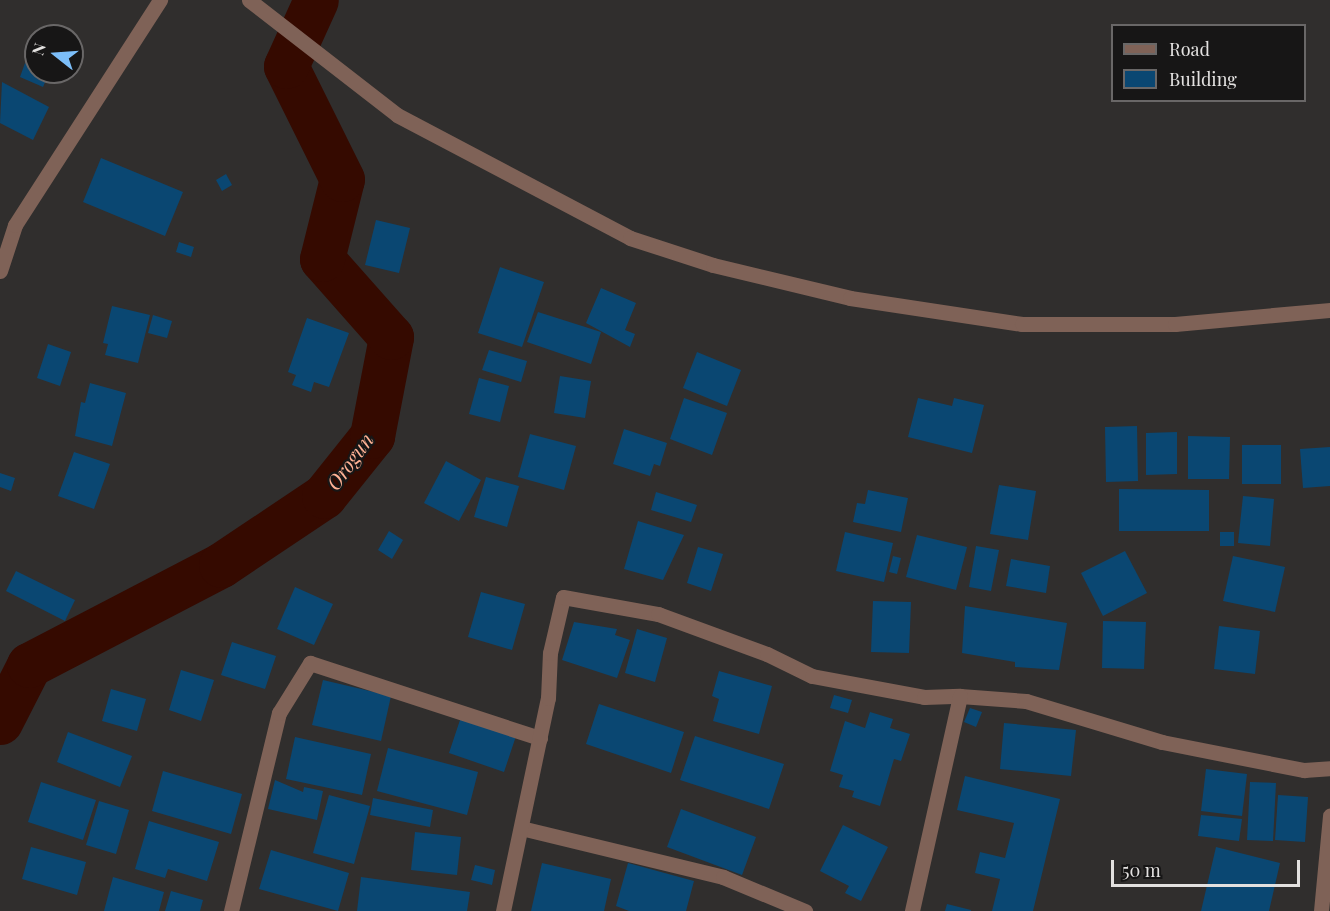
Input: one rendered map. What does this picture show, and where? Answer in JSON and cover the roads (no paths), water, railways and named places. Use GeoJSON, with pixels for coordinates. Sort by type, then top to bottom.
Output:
{"type":"FeatureCollection","features":[{"type":"Feature","properties":{"kind":"street"},"geometry":{"type":"LineString","coordinates":[[0,271],[15,225],[148,25],[160,0]]}},
{"type":"Feature","properties":{"kind":"street"},"geometry":{"type":"LineString","coordinates":[[249,0],[397,115],[630,238],[713,265],[850,298],[1022,324],[1175,324],[1330,310]]}},
{"type":"Feature","properties":{"kind":"street"},"geometry":{"type":"LineString","coordinates":[[503,911],[540,738],[563,597],[658,614],[767,654],[812,676],[924,697],[960,696],[1026,701],[1162,742],[1304,770],[1330,768]]}},
{"type":"Feature","properties":{"kind":"street"},"geometry":{"type":"LineString","coordinates":[[231,911],[279,713],[310,663],[540,738]]}},
{"type":"Feature","properties":{"kind":"street"},"geometry":{"type":"LineString","coordinates":[[912,911],[960,696]]}},
{"type":"Feature","properties":{"kind":"street"},"geometry":{"type":"LineString","coordinates":[[1321,911],[1330,815]]}},
{"type":"Feature","properties":{"kind":"street"},"geometry":{"type":"LineString","coordinates":[[522,828],[723,877],[805,911]]}},
{"type":"Feature","properties":{"kind":"waterway","name":"Orogun"},"geometry":{"type":"LineString","coordinates":[[0,722],[29,665],[221,565],[324,496],[372,436],[391,337],[322,259],[342,179],[286,66],[316,0]]}}]}
